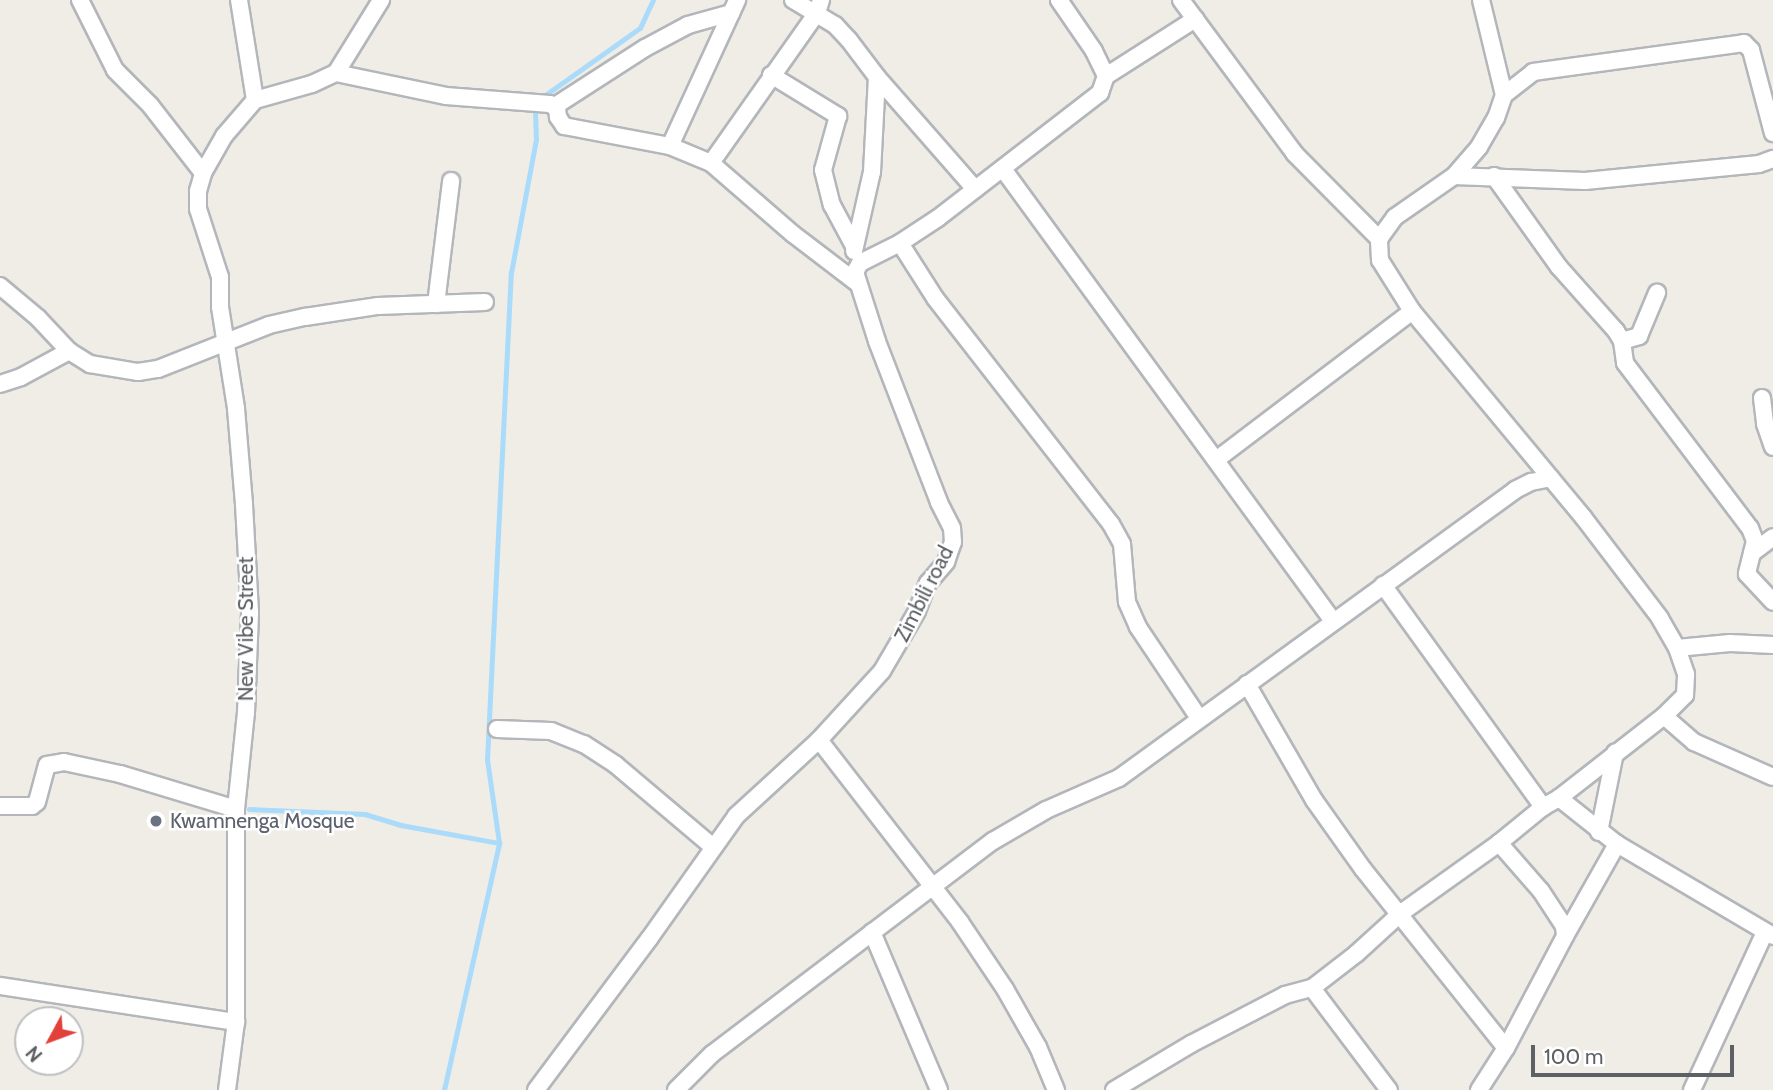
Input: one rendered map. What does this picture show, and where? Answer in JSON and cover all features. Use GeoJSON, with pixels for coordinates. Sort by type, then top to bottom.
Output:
{"type":"FeatureCollection","features":[{"type":"Feature","properties":{"kind":"street"},"geometry":{"type":"LineString","coordinates":[[80,0],[115,70],[150,105],[203,173],[224,136],[255,100],[312,84],[336,73],[381,0]]}},
{"type":"Feature","properties":{"kind":"street"},"geometry":{"type":"LineString","coordinates":[[239,0],[255,100]]}},
{"type":"Feature","properties":{"kind":"street"},"geometry":{"type":"LineString","coordinates":[[793,0],[819,6],[975,189]]}},
{"type":"Feature","properties":{"kind":"street"},"geometry":{"type":"LineString","coordinates":[[1059,0],[1094,51],[1106,76]]}},
{"type":"Feature","properties":{"kind":"street"},"geometry":{"type":"LineString","coordinates":[[1181,0],[1295,154],[1379,239]]}},
{"type":"Feature","properties":{"kind":"street"},"geometry":{"type":"LineString","coordinates":[[1481,0],[1504,95]]}},
{"type":"Feature","properties":{"kind":"street"},"geometry":{"type":"LineString","coordinates":[[336,73],[446,96],[555,106],[667,36],[734,6]]}},
{"type":"Feature","properties":{"kind":"street"},"geometry":{"type":"LineString","coordinates":[[670,146],[734,6]]}},
{"type":"Feature","properties":{"kind":"street"},"geometry":{"type":"LineString","coordinates":[[711,163],[819,6]]}},
{"type":"Feature","properties":{"kind":"street"},"geometry":{"type":"LineString","coordinates":[[555,106],[564,125],[670,146],[711,163],[793,234],[857,275],[1003,169],[1100,93],[1106,76],[1195,19]]}},
{"type":"Feature","properties":{"kind":"street"},"geometry":{"type":"LineString","coordinates":[[1114,1090],[1191,1044],[1285,995],[1312,988],[1356,954],[1401,913],[1499,843],[1543,807],[1559,798],[1664,716],[1685,695],[1686,674],[1677,648],[1660,618],[1550,478],[1412,311],[1380,260],[1379,239],[1395,217],[1454,176],[1479,147],[1504,95],[1533,72],[1744,43],[1751,50],[1773,134]]}},
{"type":"Feature","properties":{"kind":"street"},"geometry":{"type":"LineString","coordinates":[[771,75],[838,116],[823,170],[832,205],[853,246]]}},
{"type":"Feature","properties":{"kind":"street"},"geometry":{"type":"LineString","coordinates":[[853,246],[872,172],[877,77]]}},
{"type":"Feature","properties":{"kind":"street"},"geometry":{"type":"LineString","coordinates":[[1454,176],[1585,181],[1759,164],[1773,159]]}},
{"type":"Feature","properties":{"kind":"street"},"geometry":{"type":"LineString","coordinates":[[1003,169],[1333,621]]}},
{"type":"Feature","properties":{"kind":"street","name":"New Vibe Street"},"geometry":{"type":"LineString","coordinates":[[203,173],[198,209],[220,277],[225,340],[238,435],[250,612],[246,713],[236,809],[236,1022],[227,1090]]}},
{"type":"Feature","properties":{"kind":"street"},"geometry":{"type":"LineString","coordinates":[[1494,176],[1559,267],[1622,341],[1625,363],[1754,535],[1747,574],[1773,602]]}},
{"type":"Feature","properties":{"kind":"street"},"geometry":{"type":"LineString","coordinates":[[436,304],[451,181]]}},
{"type":"Feature","properties":{"kind":"street"},"geometry":{"type":"LineString","coordinates":[[901,243],[935,298],[1111,524],[1122,544],[1127,602],[1138,627],[1199,718]]}},
{"type":"Feature","properties":{"kind":"street","name":"Zimbili road"},"geometry":{"type":"LineString","coordinates":[[536,1090],[744,807],[819,740],[882,671],[916,611],[928,583],[946,562],[953,542],[952,528],[939,502],[857,275],[853,246]]}},
{"type":"Feature","properties":{"kind":"street"},"geometry":{"type":"LineString","coordinates":[[0,286],[38,317],[69,351],[90,364],[138,372],[158,369],[225,340],[305,317],[377,306],[485,302]]}},
{"type":"Feature","properties":{"kind":"street"},"geometry":{"type":"LineString","coordinates":[[1622,341],[1639,336],[1657,293]]}},
{"type":"Feature","properties":{"kind":"street"},"geometry":{"type":"LineString","coordinates":[[1216,460],[1412,311]]}},
{"type":"Feature","properties":{"kind":"street"},"geometry":{"type":"LineString","coordinates":[[0,384],[21,377],[69,351]]}},
{"type":"Feature","properties":{"kind":"street"},"geometry":{"type":"LineString","coordinates":[[1762,398],[1765,424],[1773,447]]}},
{"type":"Feature","properties":{"kind":"street"},"geometry":{"type":"LineString","coordinates":[[676,1090],[712,1054],[993,841],[1035,816],[1119,778],[1515,490],[1531,482],[1550,478]]}},
{"type":"Feature","properties":{"kind":"street"},"geometry":{"type":"LineString","coordinates":[[1752,553],[1773,537]]}},
{"type":"Feature","properties":{"kind":"street"},"geometry":{"type":"LineString","coordinates":[[1383,585],[1543,807]]}},
{"type":"Feature","properties":{"kind":"street"},"geometry":{"type":"LineString","coordinates":[[1677,648],[1730,643],[1773,645]]}},
{"type":"Feature","properties":{"kind":"street"},"geometry":{"type":"LineString","coordinates":[[1247,684],[1314,800],[1363,869],[1401,913],[1506,1048]]}},
{"type":"Feature","properties":{"kind":"street"},"geometry":{"type":"LineString","coordinates":[[1664,716],[1695,742],[1773,777]]}},
{"type":"Feature","properties":{"kind":"street"},"geometry":{"type":"LineString","coordinates":[[496,729],[551,731],[584,744],[616,765],[713,847]]}},
{"type":"Feature","properties":{"kind":"street"},"geometry":{"type":"LineString","coordinates":[[819,740],[934,887],[1005,989],[1038,1047],[1056,1090]]}},
{"type":"Feature","properties":{"kind":"street"},"geometry":{"type":"LineString","coordinates":[[1599,832],[1615,753]]}},
{"type":"Feature","properties":{"kind":"street"},"geometry":{"type":"LineString","coordinates":[[0,806],[32,806],[37,802],[47,765],[64,762],[120,774],[236,809]]}},
{"type":"Feature","properties":{"kind":"street"},"geometry":{"type":"LineString","coordinates":[[1559,798],[1617,844],[1769,934],[1692,1090]]}},
{"type":"Feature","properties":{"kind":"street"},"geometry":{"type":"LineString","coordinates":[[1499,843],[1541,891],[1564,926],[1565,936]]}},
{"type":"Feature","properties":{"kind":"street"},"geometry":{"type":"LineString","coordinates":[[1479,1090],[1506,1048],[1617,844]]}},
{"type":"Feature","properties":{"kind":"street"},"geometry":{"type":"LineString","coordinates":[[872,932],[939,1090]]}},
{"type":"Feature","properties":{"kind":"street"},"geometry":{"type":"LineString","coordinates":[[0,986],[236,1022]]}},
{"type":"Feature","properties":{"kind":"street"},"geometry":{"type":"LineString","coordinates":[[1312,988],[1389,1090]]}},
{"type":"Feature","properties":{"kind":"waterway"},"geometry":{"type":"LineString","coordinates":[[541,98],[640,28],[653,0]]}},
{"type":"Feature","properties":{"kind":"waterway"},"geometry":{"type":"LineString","coordinates":[[444,1090],[499,843],[487,760],[511,273],[536,140],[535,107]]}},
{"type":"Feature","properties":{"kind":"waterway"},"geometry":{"type":"LineString","coordinates":[[249,809],[365,814],[401,825],[499,843]]}},
{"type":"Feature","properties":{"kind":"place","name":"Kwamnenga Mosque"},"geometry":{"type":"Point","coordinates":[156,821]}}]}
